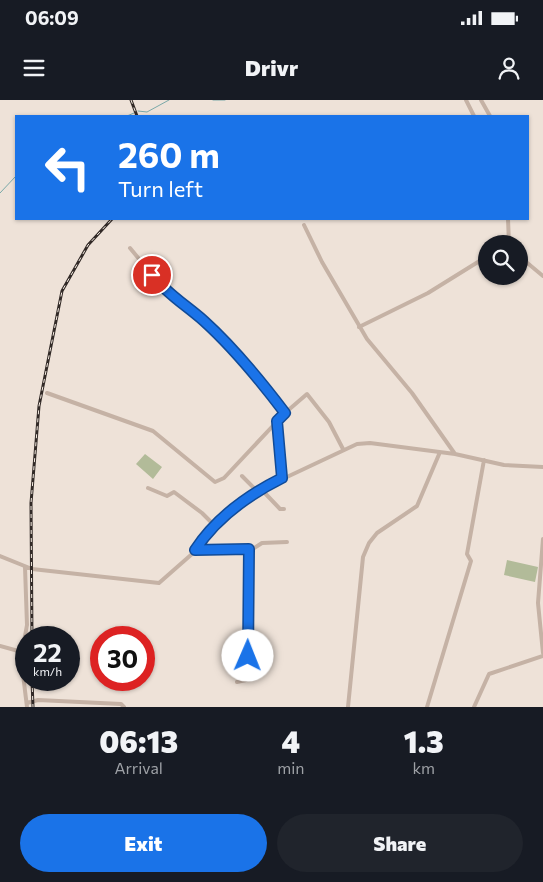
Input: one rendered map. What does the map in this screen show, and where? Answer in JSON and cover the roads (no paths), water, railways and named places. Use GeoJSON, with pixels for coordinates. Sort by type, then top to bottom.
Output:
{"type":"FeatureCollection","features":[{"type":"Feature","properties":{"kind":"street"},"geometry":{"type":"LineString","coordinates":[[466,100],[474,115]]}},
{"type":"Feature","properties":{"kind":"street"},"geometry":{"type":"LineString","coordinates":[[481,100],[489,115]]}},
{"type":"Feature","properties":{"kind":"street"},"geometry":{"type":"LineString","coordinates":[[508,220],[509,235]]}},
{"type":"Feature","properties":{"kind":"street"},"geometry":{"type":"LineString","coordinates":[[304,225],[322,262],[359,327],[375,351],[412,393],[455,454]]}},
{"type":"Feature","properties":{"kind":"street"},"geometry":{"type":"LineString","coordinates":[[130,248],[163,288],[203,320],[233,349],[253,371],[285,413]]}},
{"type":"Feature","properties":{"kind":"street"},"geometry":{"type":"LineString","coordinates":[[359,327],[428,293],[478,262]]}},
{"type":"Feature","properties":{"kind":"street"},"geometry":{"type":"LineString","coordinates":[[528,264],[543,276]]}},
{"type":"Feature","properties":{"kind":"street"},"geometry":{"type":"LineString","coordinates":[[47,393],[153,430],[217,482],[285,413],[307,394],[329,422],[343,449]]}},
{"type":"Feature","properties":{"kind":"street"},"geometry":{"type":"LineString","coordinates":[[277,421],[282,478]]}},
{"type":"Feature","properties":{"kind":"street"},"geometry":{"type":"LineString","coordinates":[[0,556],[25,567],[156,583],[175,570],[195,550],[214,525],[259,490],[343,449],[370,443],[455,454],[504,464],[543,467]]}},
{"type":"Feature","properties":{"kind":"street"},"geometry":{"type":"LineString","coordinates":[[348,707],[363,556],[376,533],[417,506],[440,452]]}},
{"type":"Feature","properties":{"kind":"street"},"geometry":{"type":"LineString","coordinates":[[427,707],[471,561],[467,554],[484,460]]}},
{"type":"Feature","properties":{"kind":"street"},"geometry":{"type":"LineString","coordinates":[[242,476],[280,509],[284,509]]}},
{"type":"Feature","properties":{"kind":"street"},"geometry":{"type":"LineString","coordinates":[[148,488],[167,496],[174,492],[202,513],[214,525]]}},
{"type":"Feature","properties":{"kind":"street"},"geometry":{"type":"LineString","coordinates":[[474,707],[489,674],[543,654],[538,603],[543,538]]}},
{"type":"Feature","properties":{"kind":"street"},"geometry":{"type":"LineString","coordinates":[[195,550],[249,549],[262,543],[287,542]]}},
{"type":"Feature","properties":{"kind":"street"},"geometry":{"type":"LineString","coordinates":[[237,682],[246,680],[248,676],[249,549]]}},
{"type":"Feature","properties":{"kind":"street"},"geometry":{"type":"LineString","coordinates":[[25,567],[28,626]]}},
{"type":"Feature","properties":{"kind":"street"},"geometry":{"type":"LineString","coordinates":[[0,646],[15,650]]}},
{"type":"Feature","properties":{"kind":"street"},"geometry":{"type":"LineString","coordinates":[[26,691],[27,705],[38,700],[121,704],[124,707]]}},
{"type":"Feature","properties":{"kind":"waterway"},"geometry":{"type":"LineString","coordinates":[[138,111],[147,112],[169,100]]}},
{"type":"Feature","properties":{"kind":"waterway"},"geometry":{"type":"LineString","coordinates":[[213,100],[225,100]]}},
{"type":"Feature","properties":{"kind":"waterway"},"geometry":{"type":"LineString","coordinates":[[129,115],[134,113]]}},
{"type":"Feature","properties":{"kind":"waterway"},"geometry":{"type":"LineString","coordinates":[[0,193],[15,177]]}},
{"type":"Feature","properties":{"kind":"railway"},"geometry":{"type":"LineString","coordinates":[[131,100],[137,115]]}},
{"type":"Feature","properties":{"kind":"railway"},"geometry":{"type":"LineString","coordinates":[[32,626],[31,503],[39,406],[62,291],[88,245],[111,220]]}},
{"type":"Feature","properties":{"kind":"railway"},"geometry":{"type":"LineString","coordinates":[[32,691],[33,707]]}}]}
